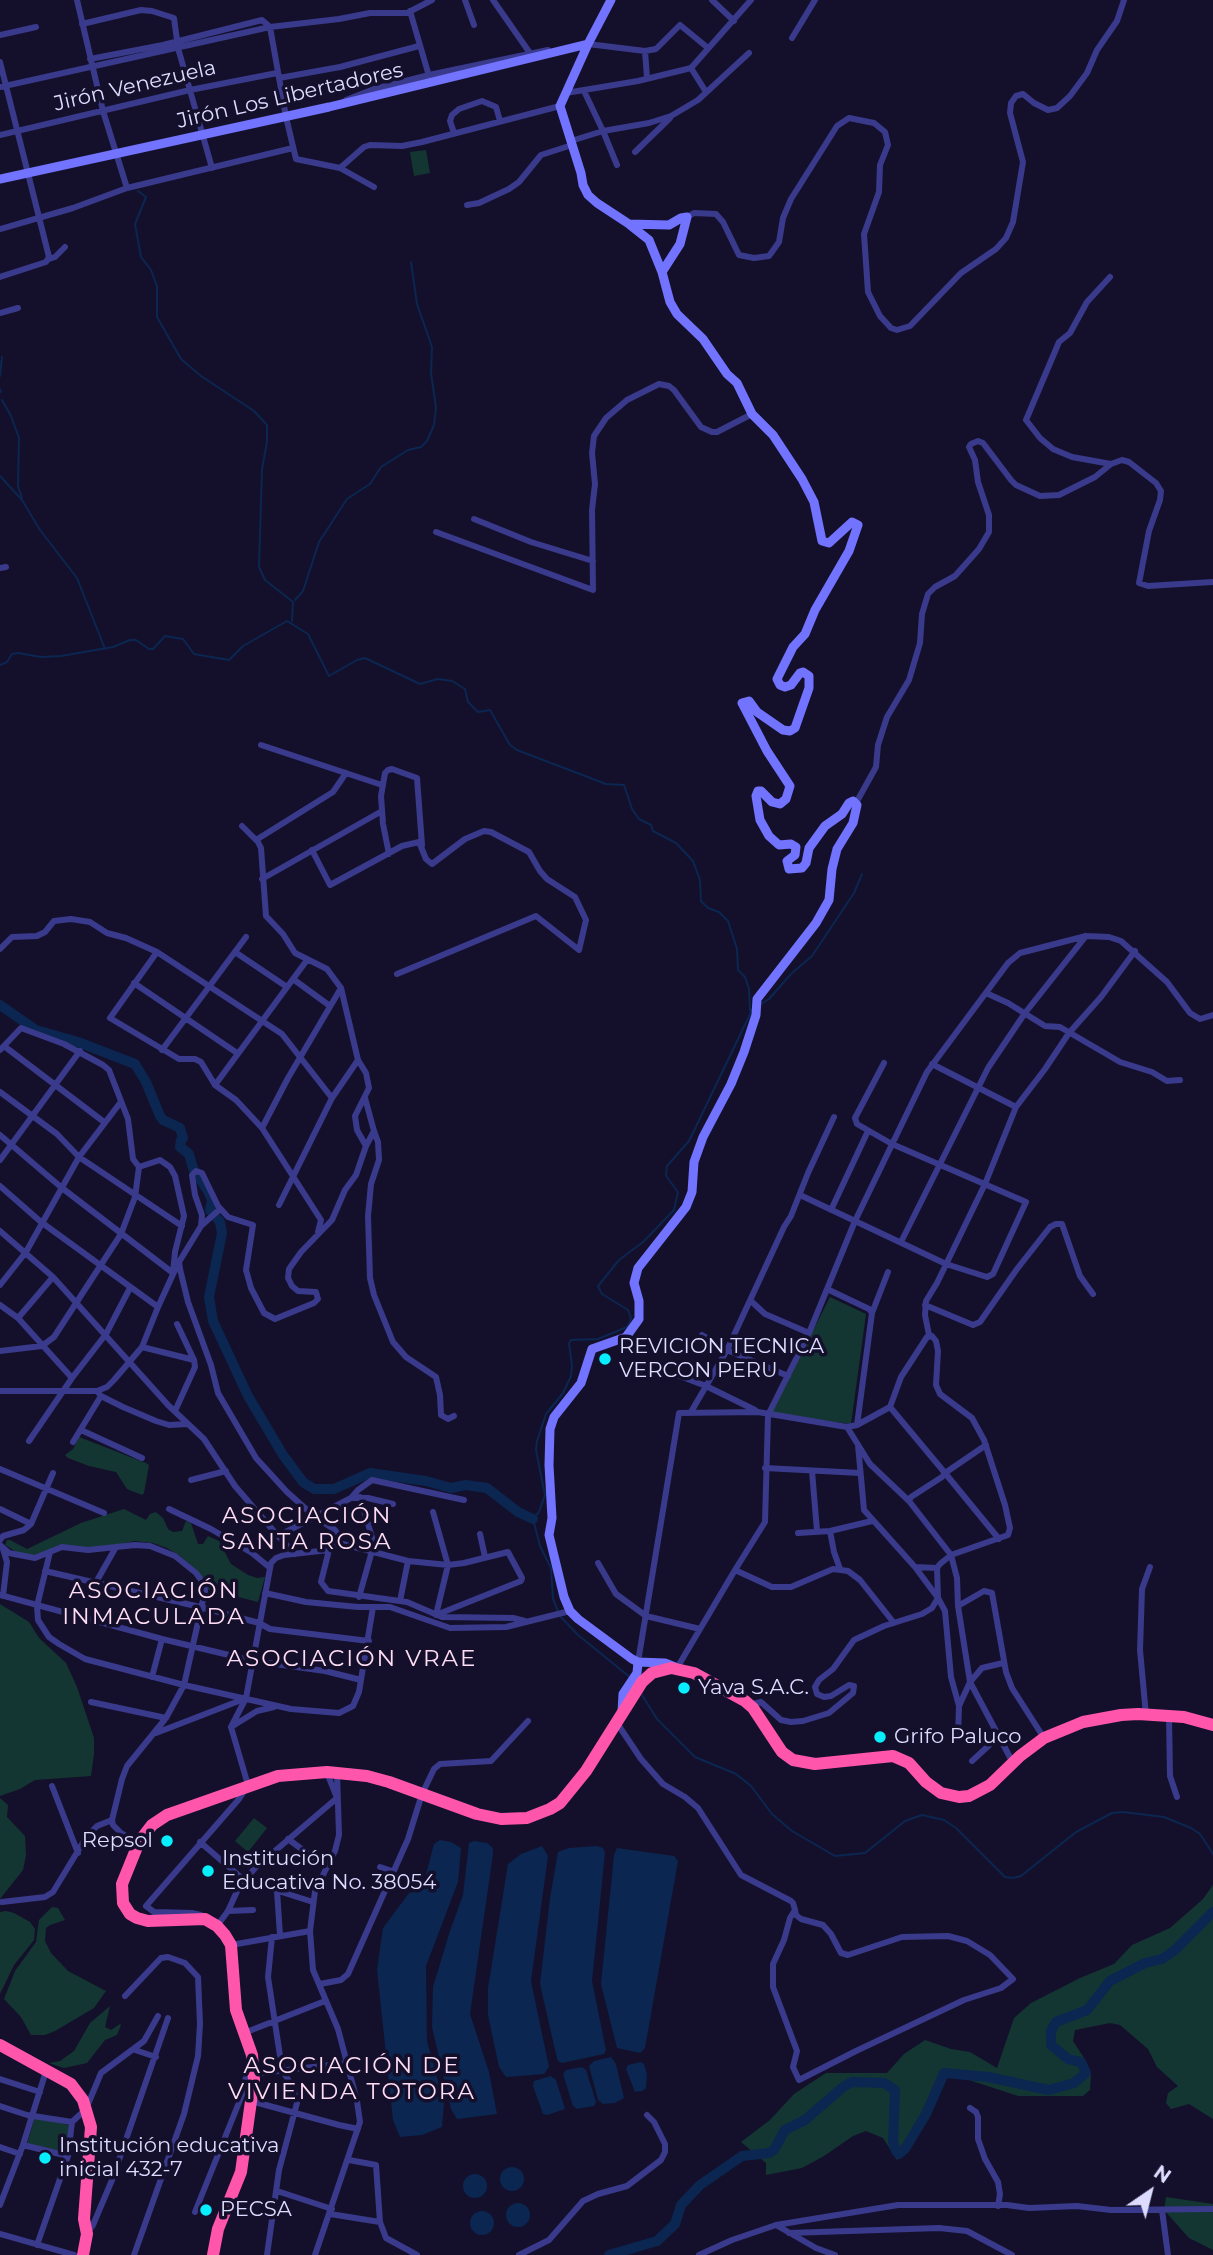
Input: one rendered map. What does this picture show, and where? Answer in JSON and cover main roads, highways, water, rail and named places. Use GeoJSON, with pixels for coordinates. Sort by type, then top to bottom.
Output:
{"type":"FeatureCollection","features":[{"type":"Feature","properties":{"kind":"highway"},"geometry":{"type":"LineString","coordinates":[[213,2255],[218,2229],[241,2172],[251,2101],[253,2055],[236,2010],[231,1945],[217,1926],[205,1919],[178,1916],[148,1920],[131,1915],[125,1908],[122,1884],[138,1843],[152,1825],[167,1815],[184,1807],[241,1792],[289,1773],[332,1772],[366,1776],[445,1804],[501,1819],[514,1820],[537,1815],[560,1803],[576,1786],[619,1719],[640,1677],[677,1668],[694,1673],[749,1704],[782,1752],[793,1760],[815,1764],[893,1756],[909,1763],[926,1782],[950,1796],[969,1796],[980,1791],[1044,1738],[1096,1720],[1121,1715],[1146,1715],[1184,1717],[1213,1725]]}},
{"type":"Feature","properties":{"kind":"highway"},"geometry":{"type":"LineString","coordinates":[[0,2045],[46,2069],[78,2091],[86,2109],[91,2127],[84,2219],[87,2234],[83,2255]]}},
{"type":"Feature","properties":{"kind":"water"},"geometry":{"type":"Polygon","coordinates":[[[440,1840],[461,1848],[458,1882],[426,1966],[427,2041],[444,2103],[442,2127],[422,2135],[400,2137],[393,2120],[377,1970],[383,1928],[409,1893],[422,1890],[434,1844],[440,1840]]]}},
{"type":"Feature","properties":{"kind":"water"},"geometry":{"type":"Polygon","coordinates":[[[469,1843],[487,1843],[493,1848],[493,1854],[470,2014],[489,2072],[497,2114],[457,2119],[451,2109],[432,2027],[433,1987],[463,1895],[469,1843]]]}},
{"type":"Feature","properties":{"kind":"water"},"geometry":{"type":"Polygon","coordinates":[[[542,1846],[548,1856],[531,1981],[549,2067],[544,2074],[506,2077],[499,2067],[488,2015],[488,1988],[508,1864],[521,1854],[542,1846]]]}},
{"type":"Feature","properties":{"kind":"water"},"geometry":{"type":"Polygon","coordinates":[[[569,1848],[603,1848],[605,1853],[592,1981],[606,2050],[604,2054],[562,2063],[558,2061],[540,1984],[550,1898],[558,1852],[569,1848]]]}},
{"type":"Feature","properties":{"kind":"water"},"geometry":{"type":"Polygon","coordinates":[[[617,1848],[674,1856],[678,1861],[645,2048],[640,2053],[617,2048],[601,1984],[614,1855],[617,1848]]]}},
{"type":"Feature","properties":{"kind":"water"},"geometry":{"type":"Polygon","coordinates":[[[611,2057],[616,2064],[624,2098],[615,2103],[603,2104],[598,2100],[589,2066],[594,2061],[611,2057]]]}},
{"type":"Feature","properties":{"kind":"water"},"geometry":{"type":"Polygon","coordinates":[[[641,2062],[647,2074],[646,2088],[635,2092],[626,2069],[628,2065],[641,2062]]]}},
{"type":"Feature","properties":{"kind":"water"},"geometry":{"type":"Polygon","coordinates":[[[582,2067],[586,2070],[596,2102],[594,2106],[577,2109],[573,2106],[563,2074],[566,2070],[582,2067]]]}},
{"type":"Feature","properties":{"kind":"water"},"geometry":{"type":"Polygon","coordinates":[[[551,2076],[556,2080],[565,2109],[547,2115],[543,2114],[533,2086],[534,2081],[551,2076]]]}},
{"type":"Feature","properties":{"kind":"water"},"geometry":{"type":"Polygon","coordinates":[[[512,2167],[521,2170],[524,2179],[521,2188],[512,2191],[503,2188],[500,2179],[503,2170],[512,2167]]]}},
{"type":"Feature","properties":{"kind":"water"},"geometry":{"type":"Polygon","coordinates":[[[475,2174],[484,2177],[487,2186],[484,2195],[475,2198],[466,2195],[463,2186],[466,2177],[475,2174]]]}},
{"type":"Feature","properties":{"kind":"water"},"geometry":{"type":"Polygon","coordinates":[[[518,2203],[527,2206],[530,2215],[527,2224],[518,2227],[509,2224],[506,2215],[509,2206],[518,2203]]]}},
{"type":"Feature","properties":{"kind":"water"},"geometry":{"type":"Polygon","coordinates":[[[482,2211],[491,2214],[494,2223],[491,2232],[482,2235],[473,2232],[470,2223],[473,2214],[482,2211]]]}},
{"type":"Feature","properties":{"kind":"waterway"},"geometry":{"type":"LineString","coordinates":[[138,191],[146,197],[135,224],[141,257],[151,270],[157,286],[157,317],[181,359],[201,376],[254,411],[267,425],[262,469],[259,567],[265,580],[293,602],[292,621]]}},
{"type":"Feature","properties":{"kind":"waterway"},"geometry":{"type":"LineString","coordinates":[[295,600],[303,591],[319,542],[347,499],[370,484],[381,467],[408,450],[421,447],[427,441],[434,425],[436,408],[431,373],[432,347],[417,304],[411,262]]}},
{"type":"Feature","properties":{"kind":"waterway"},"geometry":{"type":"LineString","coordinates":[[0,376],[2,357]]}},
{"type":"Feature","properties":{"kind":"waterway"},"geometry":{"type":"LineString","coordinates":[[2,400],[19,438],[18,486],[22,498]]}},
{"type":"Feature","properties":{"kind":"waterway"},"geometry":{"type":"LineString","coordinates":[[0,476],[22,500],[40,530],[77,578],[105,649]]}},
{"type":"Feature","properties":{"kind":"waterway"},"geometry":{"type":"LineString","coordinates":[[0,665],[7,662],[12,654],[61,656],[113,647],[130,640],[136,640],[153,649],[165,636],[183,639],[194,654],[229,660],[243,646],[287,621],[308,634],[329,676],[365,658],[420,684],[438,679],[452,681],[465,689],[468,702],[478,712],[490,710],[510,745],[517,750],[606,784],[624,785],[632,809],[639,819],[651,825],[653,831],[676,843],[693,861],[700,880],[701,901],[728,921],[737,949],[738,970],[745,977],[749,989],[750,1010]]}},
{"type":"Feature","properties":{"kind":"waterway"},"geometry":{"type":"LineString","coordinates":[[761,1004],[812,956],[854,893],[862,874]]}},
{"type":"Feature","properties":{"kind":"waterway"},"geometry":{"type":"LineString","coordinates":[[0,1005],[36,1030],[78,1042],[135,1064],[146,1082],[160,1116],[180,1128],[183,1138],[180,1147],[189,1154],[193,1168],[208,1191],[212,1200],[210,1210],[220,1222],[222,1233],[209,1297],[213,1321],[248,1396],[283,1455],[303,1482],[314,1489],[334,1489],[370,1473],[426,1481],[451,1488],[466,1485],[487,1488],[518,1512],[533,1519]]}},
{"type":"Feature","properties":{"kind":"waterway"},"geometry":{"type":"LineString","coordinates":[[631,1678],[578,1635],[560,1616],[553,1599],[551,1568],[540,1546],[533,1519],[539,1512],[545,1495],[536,1450],[537,1441],[546,1414],[563,1393],[571,1376],[571,1340],[598,1339],[627,1327],[630,1322],[628,1310],[602,1294],[598,1286],[619,1260],[643,1242],[674,1210],[678,1192],[666,1176],[667,1166],[689,1141],[753,1008]]}},
{"type":"Feature","properties":{"kind":"waterway"},"geometry":{"type":"LineString","coordinates":[[642,1695],[657,1719],[695,1757],[736,1774],[751,1786],[772,1814],[792,1831],[835,1856],[865,1853],[905,1821],[922,1815],[944,1820],[956,1828],[1005,1877],[1013,1878],[1021,1876],[1076,1832],[1112,1813],[1123,1812],[1164,1817],[1191,1828],[1200,1834],[1213,1854]]}},
{"type":"Feature","properties":{"kind":"waterway"},"geometry":{"type":"LineString","coordinates":[[609,2255],[657,2241],[675,2224],[681,2205],[700,2185],[742,2156],[774,2150],[785,2130],[805,2120],[852,2082],[884,2083],[895,2090],[893,2142],[899,2154],[905,2149],[926,2114],[944,2073],[988,2077],[1049,2090],[1074,2083],[1086,2073],[1081,2062],[1068,2059],[1051,2045],[1051,2031],[1056,2022],[1087,2010],[1110,1981],[1145,1963],[1162,1959],[1175,1950],[1213,1912]]}},
{"type":"Feature","properties":{"kind":"place","name":"REVICION TECNICA VERCON PERU"},"geometry":{"type":"Point","coordinates":[605,1359]}},
{"type":"Feature","properties":{"kind":"place","name":"Yava S.A.C."},"geometry":{"type":"Point","coordinates":[684,1688]}},
{"type":"Feature","properties":{"kind":"place","name":"Grifo Paluco"},"geometry":{"type":"Point","coordinates":[880,1737]}},
{"type":"Feature","properties":{"kind":"place","name":"Repsol"},"geometry":{"type":"Point","coordinates":[167,1841]}},
{"type":"Feature","properties":{"kind":"place","name":"Institución Educativa No. 38054"},"geometry":{"type":"Point","coordinates":[208,1871]}},
{"type":"Feature","properties":{"kind":"place","name":"Institución educativa inicial 432-7"},"geometry":{"type":"Point","coordinates":[45,2158]}},
{"type":"Feature","properties":{"kind":"place","name":"PECSA"},"geometry":{"type":"Point","coordinates":[206,2210]}},
{"type":"Feature","properties":{"kind":"district","name":"ASOCIACIÓN SANTA ROSA"},"geometry":{"type":"Point","coordinates":[307,1529]}},
{"type":"Feature","properties":{"kind":"district","name":"ASOCIACIÓN INMACULADA"},"geometry":{"type":"Point","coordinates":[154,1604]}},
{"type":"Feature","properties":{"kind":"district","name":"ASOCIACIÓN VRAE"},"geometry":{"type":"Point","coordinates":[352,1659]}},
{"type":"Feature","properties":{"kind":"district","name":"ASOCIACIÓN DE VIVIENDA TOTORA"},"geometry":{"type":"Point","coordinates":[352,2079]}}]}
